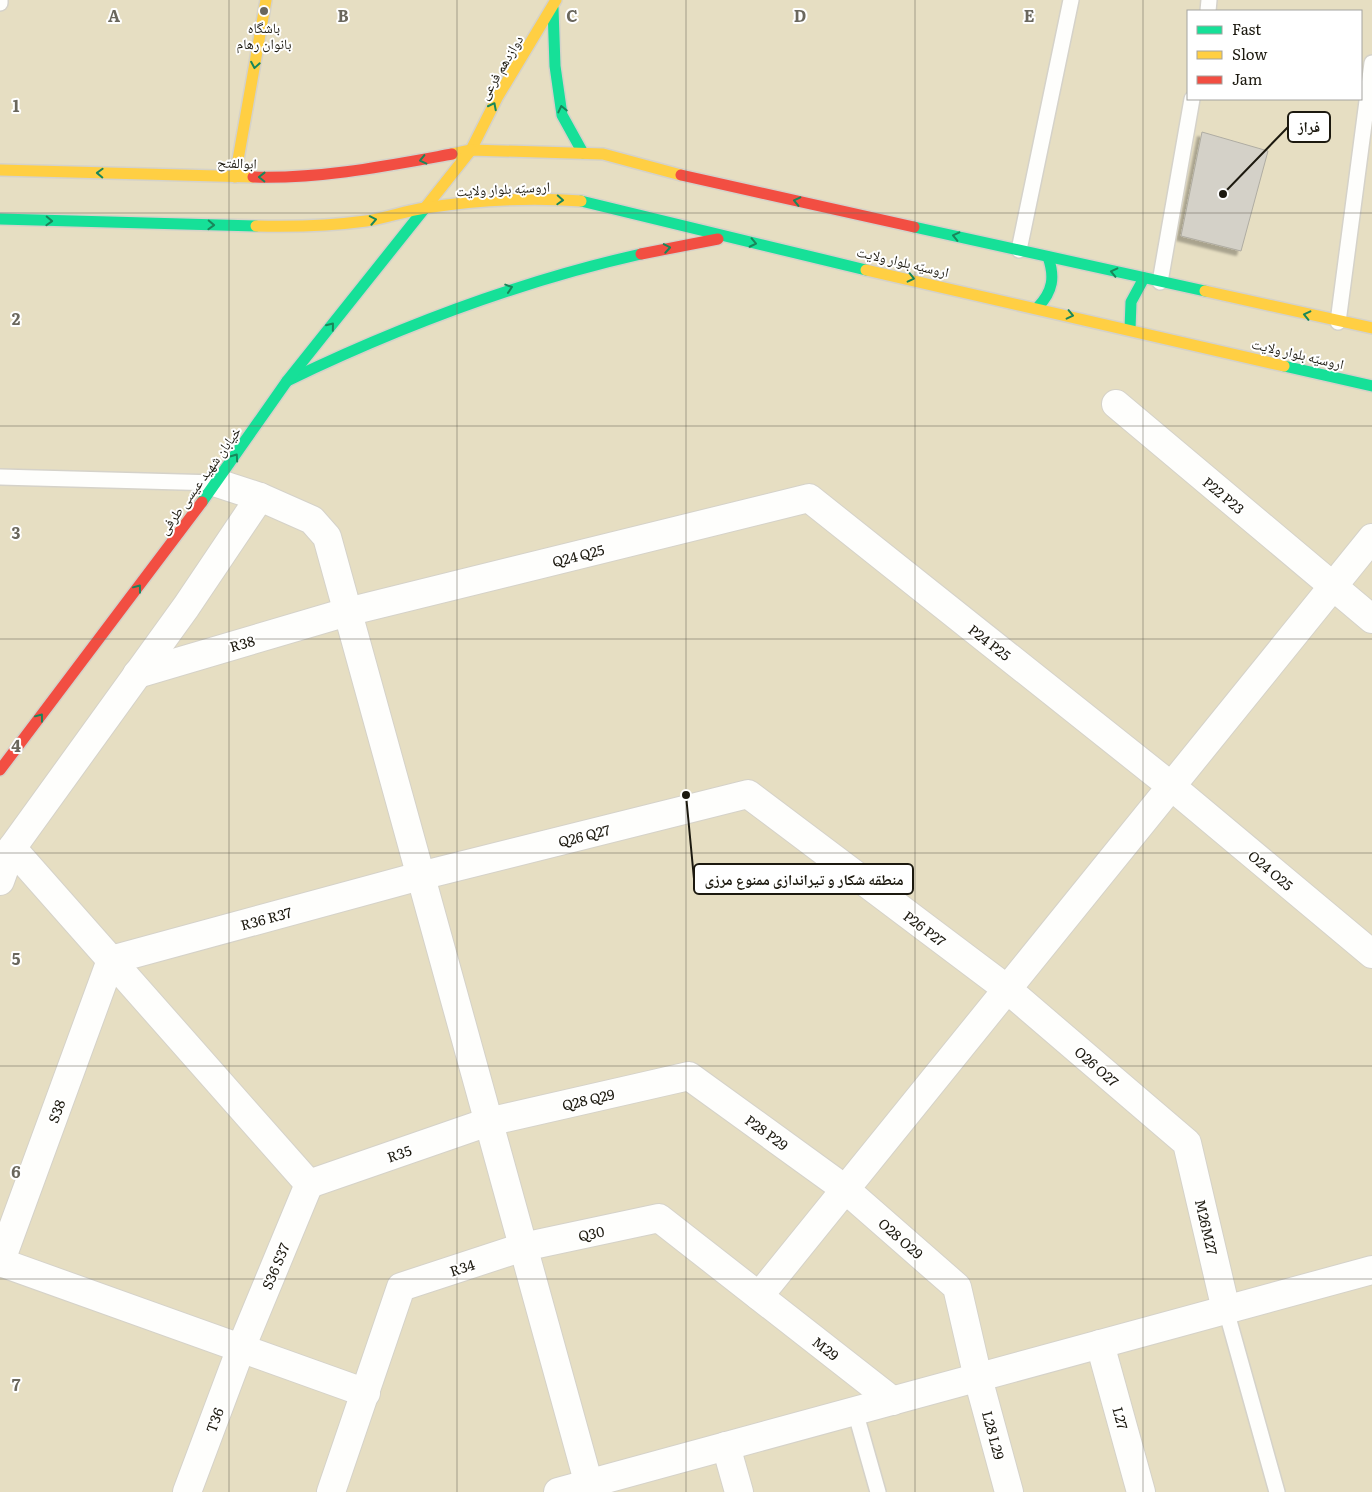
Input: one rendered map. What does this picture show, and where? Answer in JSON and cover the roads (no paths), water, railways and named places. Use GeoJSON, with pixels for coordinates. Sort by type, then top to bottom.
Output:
{"type":"FeatureCollection","features":[{"type":"Feature","properties":{"kind":"main road"},"geometry":{"type":"LineString","coordinates":[[235,177],[266,0]]}},
{"type":"Feature","properties":{"kind":"main road"},"geometry":{"type":"LineString","coordinates":[[555,4],[555,66],[562,115],[583,153]]}},
{"type":"Feature","properties":{"kind":"main road","name":"دوازدهم فرعی"},"geometry":{"type":"LineString","coordinates":[[425,208],[471,150],[497,98],[555,4]]}},
{"type":"Feature","properties":{"kind":"main road"},"geometry":{"type":"LineString","coordinates":[[471,150],[603,154],[691,178],[1372,328]]}},
{"type":"Feature","properties":{"kind":"main road","name":"ابوالفتح"},"geometry":{"type":"LineString","coordinates":[[0,170],[293,178],[357,172],[471,150]]}},
{"type":"Feature","properties":{"kind":"main road","name":"اروسیّه بلوار ولایت"},"geometry":{"type":"LineString","coordinates":[[425,208],[536,198],[591,202],[727,238],[1038,307],[1372,386]]}},
{"type":"Feature","properties":{"kind":"main road"},"geometry":{"type":"LineString","coordinates":[[0,219],[295,227],[367,221],[425,208]]}},
{"type":"Feature","properties":{"kind":"main road","name":"خیابان شهید عیسی طرفی"},"geometry":{"type":"LineString","coordinates":[[0,770],[217,483],[287,381],[425,208]]}},
{"type":"Feature","properties":{"kind":"main road"},"geometry":{"type":"LineString","coordinates":[[287,381],[347,351],[408,324],[524,283],[606,261],[727,238]]}},
{"type":"Feature","properties":{"kind":"main road"},"geometry":{"type":"LineString","coordinates":[[1038,307],[1048,298],[1053,284],[1053,271],[1048,257]]}},
{"type":"Feature","properties":{"kind":"main road"},"geometry":{"type":"LineString","coordinates":[[1130,329],[1128,316],[1130,302],[1135,289],[1144,278]]}},
{"type":"Feature","properties":{"kind":"street","name":"P22 P23"},"geometry":{"type":"LineString","coordinates":[[1116,404],[1372,619]]}},
{"type":"Feature","properties":{"kind":"street"},"geometry":{"type":"LineString","coordinates":[[217,483],[260,497],[312,520],[327,537],[590,1488]]}},
{"type":"Feature","properties":{"kind":"street"},"geometry":{"type":"LineString","coordinates":[[0,881],[12,848],[137,674],[260,497]]}},
{"type":"Feature","properties":{"kind":"street","name":"Q24 Q25"},"geometry":{"type":"LineString","coordinates":[[347,612],[809,498]]}},
{"type":"Feature","properties":{"kind":"street","name":"P24 P25"},"geometry":{"type":"LineString","coordinates":[[809,498],[1171,786]]}},
{"type":"Feature","properties":{"kind":"street"},"geometry":{"type":"LineString","coordinates":[[759,1296],[1372,538]]}},
{"type":"Feature","properties":{"kind":"street","name":"R38"},"geometry":{"type":"LineString","coordinates":[[137,674],[347,612]]}},
{"type":"Feature","properties":{"kind":"street","name":"O24 O25"},"geometry":{"type":"LineString","coordinates":[[1171,786],[1372,954]]}},
{"type":"Feature","properties":{"kind":"street","name":"Q26 Q27"},"geometry":{"type":"LineString","coordinates":[[420,876],[748,794]]}},
{"type":"Feature","properties":{"kind":"street","name":"P26 P27"},"geometry":{"type":"LineString","coordinates":[[748,794],[1007,989]]}},
{"type":"Feature","properties":{"kind":"street"},"geometry":{"type":"LineString","coordinates":[[12,848],[309,1184]]}},
{"type":"Feature","properties":{"kind":"street","name":"R36 R37"},"geometry":{"type":"LineString","coordinates":[[111,960],[420,876]]}},
{"type":"Feature","properties":{"kind":"street","name":"S38"},"geometry":{"type":"LineString","coordinates":[[0,1262],[111,960]]}},
{"type":"Feature","properties":{"kind":"street","name":"O26 O27"},"geometry":{"type":"LineString","coordinates":[[1007,989],[1187,1143]]}},
{"type":"Feature","properties":{"kind":"street","name":"Q28 Q29"},"geometry":{"type":"LineString","coordinates":[[488,1122],[689,1076]]}},
{"type":"Feature","properties":{"kind":"street","name":"P28 P29"},"geometry":{"type":"LineString","coordinates":[[689,1076],[845,1188]]}},
{"type":"Feature","properties":{"kind":"street","name":"R35"},"geometry":{"type":"LineString","coordinates":[[309,1184],[488,1122]]}},
{"type":"Feature","properties":{"kind":"street","name":"M26M27"},"geometry":{"type":"LineString","coordinates":[[1187,1143],[1226,1310]]}},
{"type":"Feature","properties":{"kind":"street","name":"S36 S37"},"geometry":{"type":"LineString","coordinates":[[241,1348],[309,1184]]}},
{"type":"Feature","properties":{"kind":"street","name":"O28 O29"},"geometry":{"type":"LineString","coordinates":[[845,1188],[957,1286]]}},
{"type":"Feature","properties":{"kind":"street","name":"Q30"},"geometry":{"type":"LineString","coordinates":[[523,1247],[659,1218]]}},
{"type":"Feature","properties":{"kind":"street","name":"M29"},"geometry":{"type":"LineString","coordinates":[[659,1218],[894,1401]]}},
{"type":"Feature","properties":{"kind":"street","name":"R34"},"geometry":{"type":"LineString","coordinates":[[366,1393],[401,1287],[523,1247]]}},
{"type":"Feature","properties":{"kind":"street"},"geometry":{"type":"LineString","coordinates":[[0,1262],[366,1393],[331,1492]]}},
{"type":"Feature","properties":{"kind":"street"},"geometry":{"type":"LineString","coordinates":[[558,1492],[590,1488],[726,1446],[1372,1270]]}},
{"type":"Feature","properties":{"kind":"street","name":"L28 L29"},"geometry":{"type":"LineString","coordinates":[[957,1286],[978,1378],[1010,1492]]}},
{"type":"Feature","properties":{"kind":"street","name":"L27"},"geometry":{"type":"LineString","coordinates":[[1100,1344],[1141,1492]]}},
{"type":"Feature","properties":{"kind":"street","name":"T36"},"geometry":{"type":"LineString","coordinates":[[187,1492],[241,1348]]}},
{"type":"Feature","properties":{"kind":"street"},"geometry":{"type":"LineString","coordinates":[[726,1446],[739,1492]]}},
{"type":"Feature","properties":{"kind":"lane"},"geometry":{"type":"LineString","coordinates":[[1019,250],[1071,0]]}},
{"type":"Feature","properties":{"kind":"lane"},"geometry":{"type":"LineString","coordinates":[[1338,322],[1372,62]]}},
{"type":"Feature","properties":{"kind":"lane"},"geometry":{"type":"LineString","coordinates":[[1160,282],[1192,100]]}},
{"type":"Feature","properties":{"kind":"lane"},"geometry":{"type":"LineString","coordinates":[[0,477],[217,483]]}},
{"type":"Feature","properties":{"kind":"lane"},"geometry":{"type":"LineString","coordinates":[[1226,1310],[1277,1492]]}},
{"type":"Feature","properties":{"kind":"lane"},"geometry":{"type":"LineString","coordinates":[[855,1411],[878,1492]]}},
{"type":"Feature","properties":{"kind":"place","name":"باشگاه بانوان رهام"},"geometry":{"type":"Point","coordinates":[264,11]}},
{"type":"Feature","properties":{"kind":"place","name":"فراز"},"geometry":{"type":"Point","coordinates":[1223,194]}},
{"type":"Feature","properties":{"kind":"place","name":"منطقه شکار و تیراندازی ممنوع مرزی"},"geometry":{"type":"Point","coordinates":[686,795]}}]}
